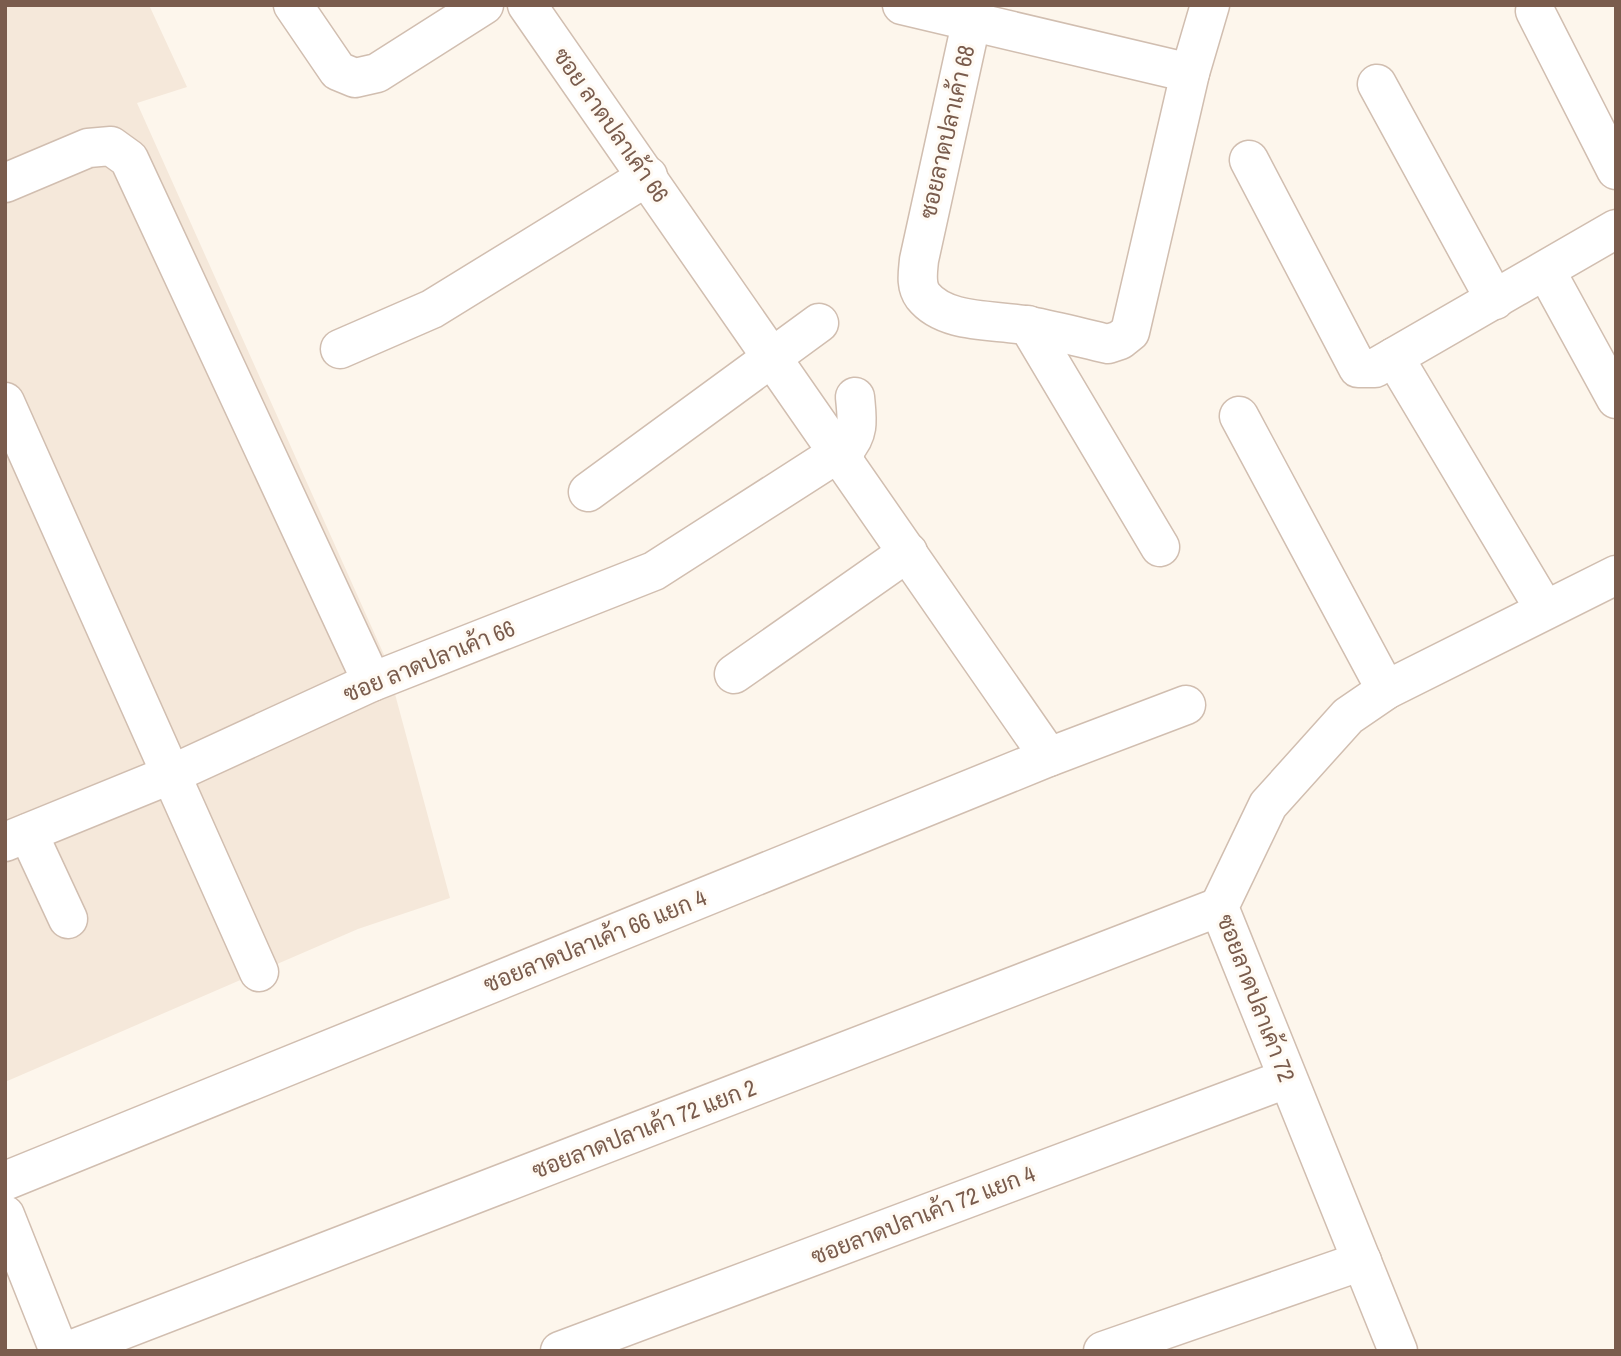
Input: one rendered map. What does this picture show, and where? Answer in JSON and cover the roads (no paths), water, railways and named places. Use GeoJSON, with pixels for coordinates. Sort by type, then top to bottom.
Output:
{"type":"FeatureCollection","features":[{"type":"Feature","properties":{"kind":"street"},"geometry":{"type":"LineString","coordinates":[[293,5],[338,71],[355,78],[377,73],[484,5]]}},
{"type":"Feature","properties":{"kind":"street","name":"ซอย ลาดปลาเค้า 66"},"geometry":{"type":"LineString","coordinates":[[527,5],[1049,757]]}},
{"type":"Feature","properties":{"kind":"street"},"geometry":{"type":"LineString","coordinates":[[902,5],[974,14],[1190,73]]}},
{"type":"Feature","properties":{"kind":"street","name":"ซอยลาดปลาเค้า 68"},"geometry":{"type":"LineString","coordinates":[[974,14],[919,260],[917,283],[923,296],[934,305],[961,317],[1027,325],[1108,344],[1120,340],[1130,332],[1190,73],[1210,5]]}},
{"type":"Feature","properties":{"kind":"street"},"geometry":{"type":"LineString","coordinates":[[1535,11],[1615,169]]}},
{"type":"Feature","properties":{"kind":"street"},"geometry":{"type":"LineString","coordinates":[[1377,84],[1495,300]]}},
{"type":"Feature","properties":{"kind":"street"},"geometry":{"type":"LineString","coordinates":[[5,183],[88,148],[111,146],[129,159],[372,682]]}},
{"type":"Feature","properties":{"kind":"street"},"geometry":{"type":"LineString","coordinates":[[1249,160],[1358,368],[1375,368],[1616,229]]}},
{"type":"Feature","properties":{"kind":"street"},"geometry":{"type":"LineString","coordinates":[[340,349],[432,309],[648,176]]}},
{"type":"Feature","properties":{"kind":"street"},"geometry":{"type":"LineString","coordinates":[[1546,271],[1616,399]]}},
{"type":"Feature","properties":{"kind":"street"},"geometry":{"type":"LineString","coordinates":[[588,492],[818,323]]}},
{"type":"Feature","properties":{"kind":"street"},"geometry":{"type":"LineString","coordinates":[[1027,325],[1160,547]]}},
{"type":"Feature","properties":{"kind":"street"},"geometry":{"type":"LineString","coordinates":[[1394,357],[1545,610]]}},
{"type":"Feature","properties":{"kind":"street"},"geometry":{"type":"LineString","coordinates":[[841,458],[855,438],[858,425],[855,397]]}},
{"type":"Feature","properties":{"kind":"street"},"geometry":{"type":"LineString","coordinates":[[5,402],[259,972]]}},
{"type":"Feature","properties":{"kind":"street"},"geometry":{"type":"LineString","coordinates":[[1239,416],[1386,690]]}},
{"type":"Feature","properties":{"kind":"street","name":"ซอย ลาดปลาเค้า 66"},"geometry":{"type":"LineString","coordinates":[[17,837],[172,774],[372,682],[654,571],[841,458]]}},
{"type":"Feature","properties":{"kind":"street"},"geometry":{"type":"LineString","coordinates":[[734,674],[908,552]]}},
{"type":"Feature","properties":{"kind":"street","name":"ซอยลาดปลาเค้า 72"},"geometry":{"type":"LineString","coordinates":[[1398,1351],[1286,1079],[1219,907],[1268,805],[1348,716],[1386,690],[1616,575]]}},
{"type":"Feature","properties":{"kind":"street","name":"ซอยลาดปลาเค้า 66 แยก 4"},"geometry":{"type":"LineString","coordinates":[[5,1181],[1049,757],[1186,705]]}},
{"type":"Feature","properties":{"kind":"street"},"geometry":{"type":"LineString","coordinates":[[17,837],[68,919]]}},
{"type":"Feature","properties":{"kind":"street","name":"ซอยลาดปลาเค้า 72 แยก 2"},"geometry":{"type":"LineString","coordinates":[[68,1351],[1219,907]]}},
{"type":"Feature","properties":{"kind":"street","name":"ซอยลาดปลาเค้า 72 แยก 4"},"geometry":{"type":"LineString","coordinates":[[560,1351],[1286,1079]]}},
{"type":"Feature","properties":{"kind":"street"},"geometry":{"type":"LineString","coordinates":[[5,1215],[60,1351]]}},
{"type":"Feature","properties":{"kind":"street"},"geometry":{"type":"LineString","coordinates":[[1103,1351],[1362,1261]]}}]}
